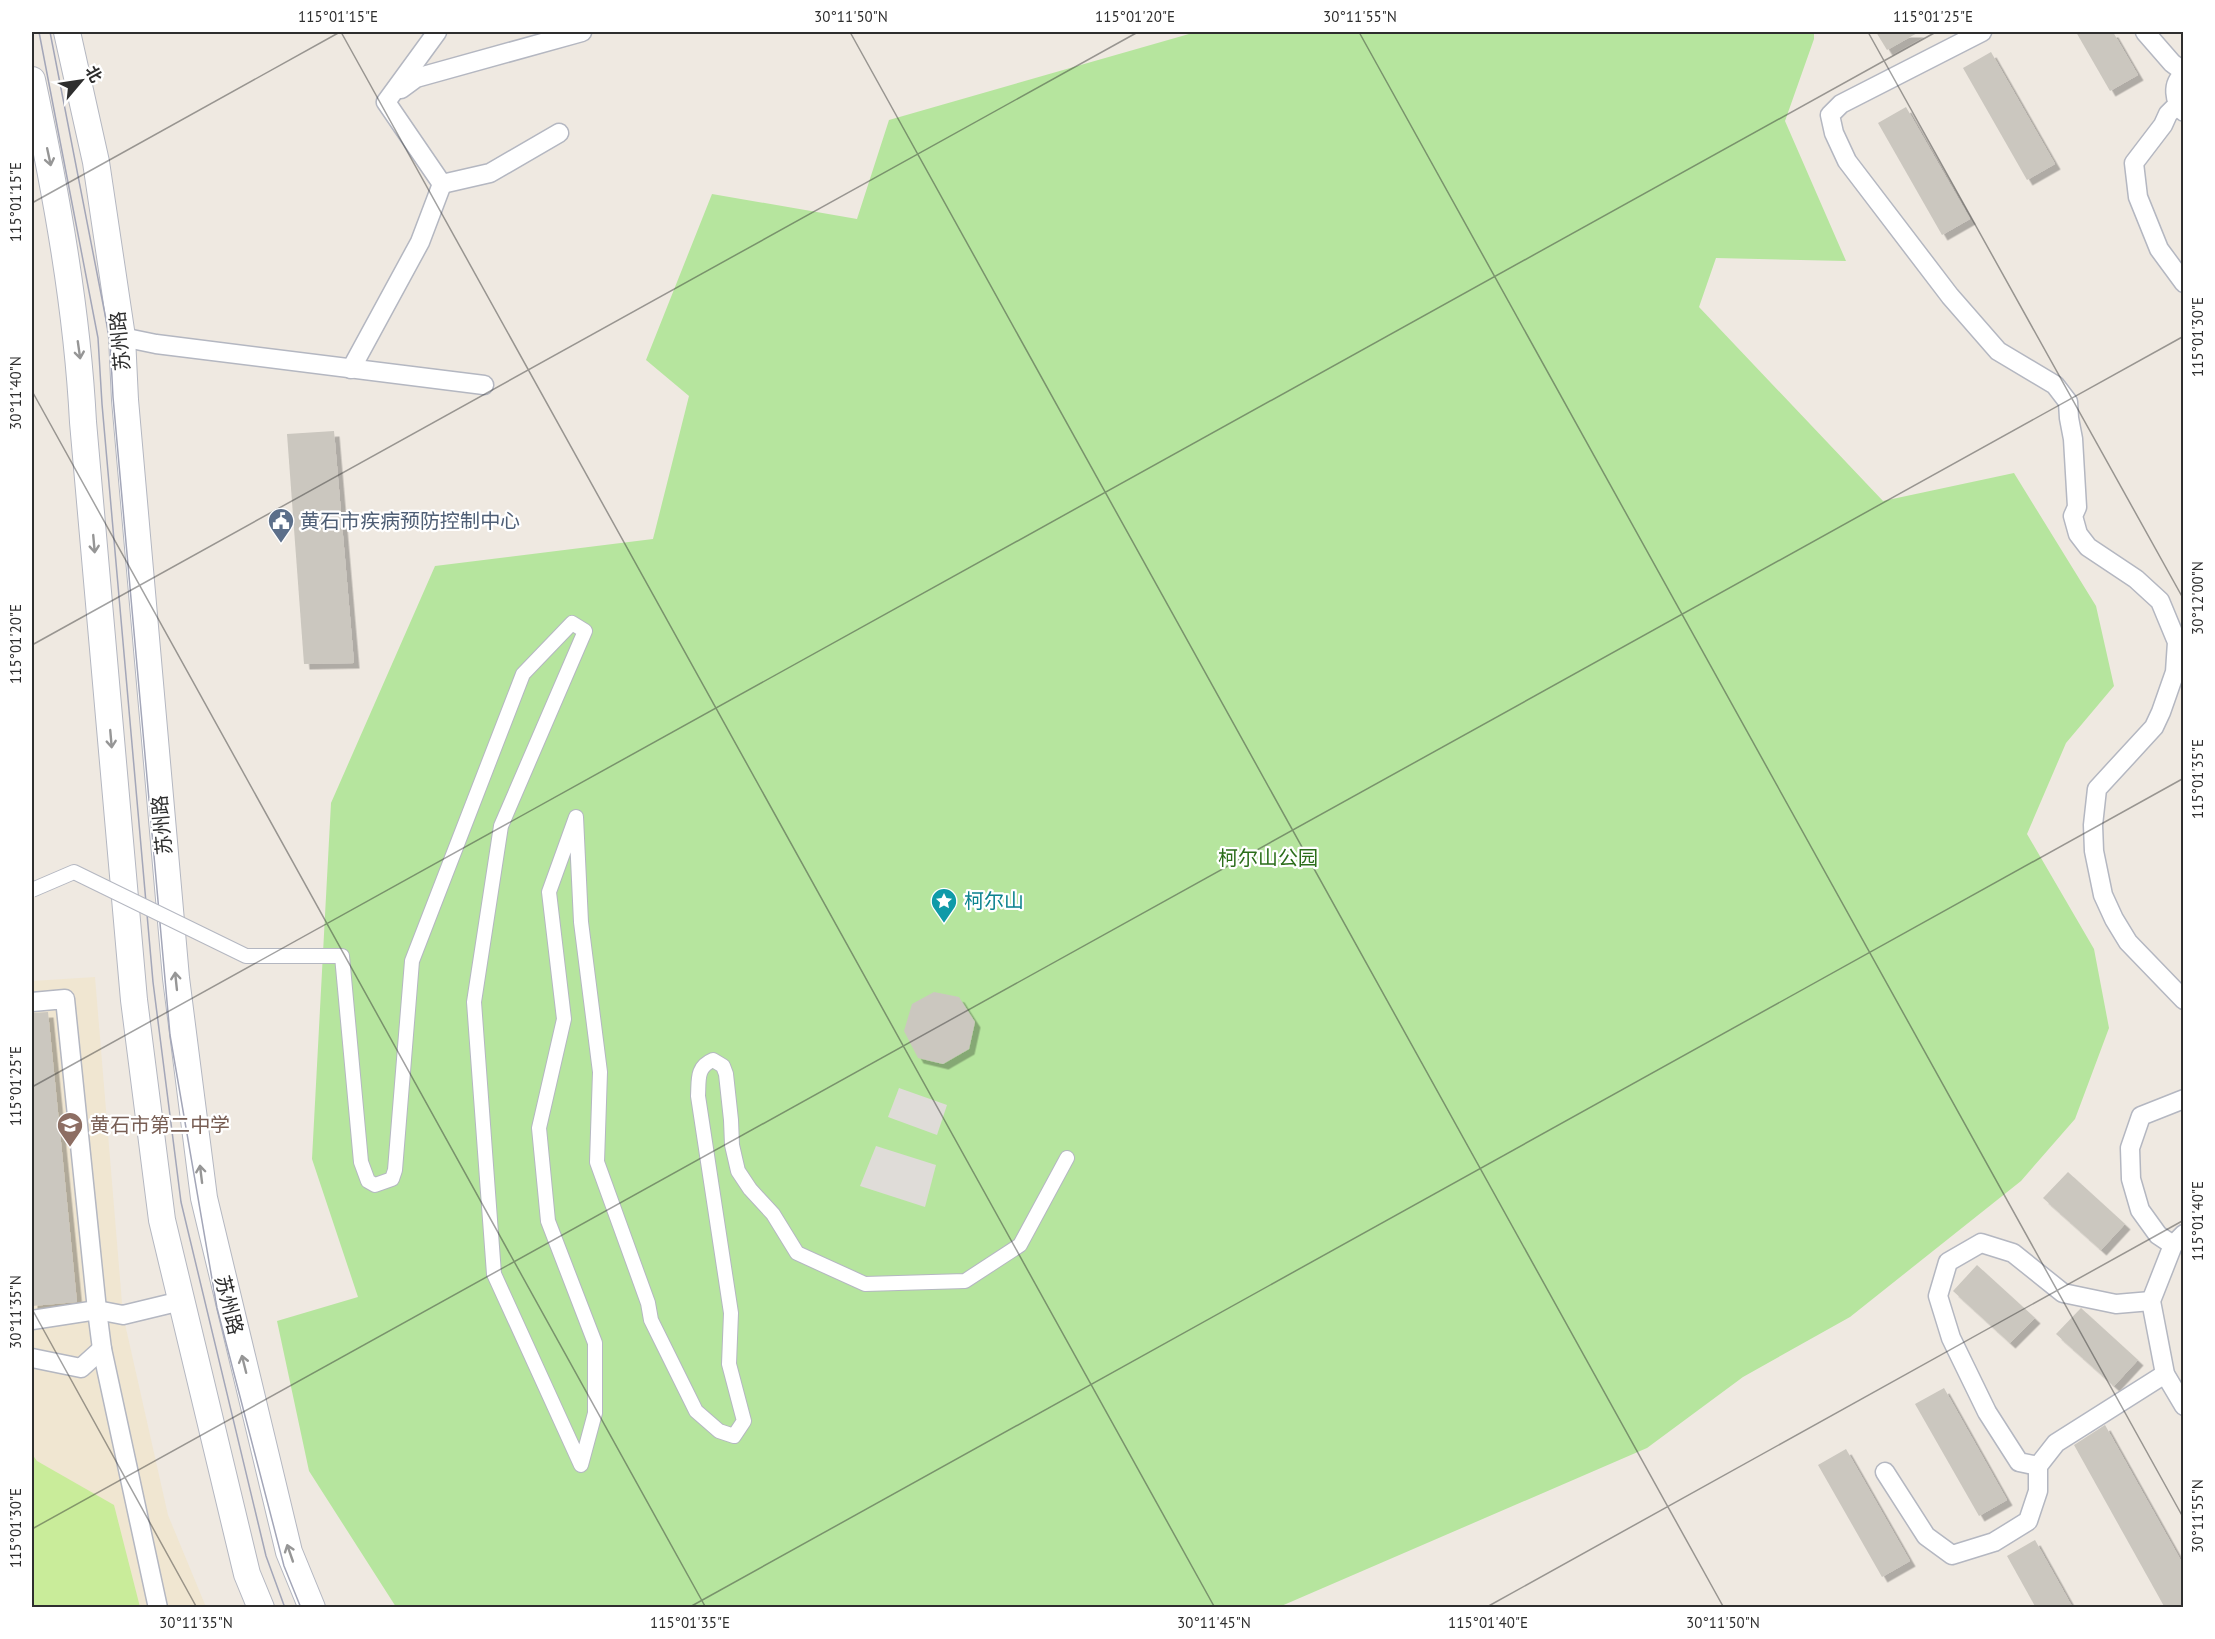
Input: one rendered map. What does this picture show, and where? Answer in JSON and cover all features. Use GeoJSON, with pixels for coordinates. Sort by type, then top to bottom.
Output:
{"type":"FeatureCollection","features":[{"type":"Feature","properties":{"kind":"main road","name":"苏州路"},"geometry":{"type":"LineString","coordinates":[[68,32],[96,162],[122,337],[125,400],[176,978],[204,1198],[289,1552],[312,1608]]}},
{"type":"Feature","properties":{"kind":"main road"},"geometry":{"type":"LineString","coordinates":[[32,80],[54,184],[80,359],[83,422],[134,1000],[162,1220],[247,1574],[261,1608]]}},
{"type":"Feature","properties":{"kind":"street"},"geometry":{"type":"LineString","coordinates":[[386,102],[437,32]]}},
{"type":"Feature","properties":{"kind":"street"},"geometry":{"type":"LineString","coordinates":[[386,102],[416,78],[582,32]]}},
{"type":"Feature","properties":{"kind":"street"},"geometry":{"type":"LineString","coordinates":[[1982,32],[1841,104],[1830,115],[1834,133],[1847,161],[1950,296],[1998,351],[2055,385],[2068,402],[2073,439],[2076,507],[2073,516],[2078,534],[2088,547],[2136,579],[2160,601],[2176,642],[2172,684],[2154,727],[2097,789],[2093,825],[2094,851],[2103,895],[2114,920],[2128,942],[2184,1000]]}},
{"type":"Feature","properties":{"kind":"street"},"geometry":{"type":"LineString","coordinates":[[2145,32],[2172,63],[2184,73],[2178,78],[2176,86],[2175,95],[2180,109],[2168,114],[2163,125],[2134,163],[2138,197],[2159,249],[2184,283]]}},
{"type":"Feature","properties":{"kind":"street"},"geometry":{"type":"LineString","coordinates":[[386,102],[442,184]]}},
{"type":"Feature","properties":{"kind":"street"},"geometry":{"type":"LineString","coordinates":[[442,184],[490,173],[559,133]]}},
{"type":"Feature","properties":{"kind":"street"},"geometry":{"type":"LineString","coordinates":[[351,369],[420,242],[442,184]]}},
{"type":"Feature","properties":{"kind":"street"},"geometry":{"type":"LineString","coordinates":[[122,337],[156,345],[484,385]]}},
{"type":"Feature","properties":{"kind":"street"},"geometry":{"type":"LineString","coordinates":[[32,890],[74,872],[246,956],[342,956],[361,1162],[368,1181],[375,1185],[392,1179],[395,1170],[412,961],[523,674],[572,623],[585,631],[501,826],[474,1002],[494,1274],[581,1465],[595,1413],[595,1343],[548,1221],[539,1128],[564,1019],[549,892],[576,818],[581,922],[600,1072],[597,1162],[648,1303],[651,1320],[696,1411],[719,1431],[734,1436],[744,1421],[729,1364],[731,1313],[698,1096],[699,1072],[705,1063],[713,1060],[723,1066],[726,1074],[732,1145],[738,1170],[750,1189],[773,1214],[797,1253],[865,1284],[965,1281],[1020,1245],[1067,1158]]}},
{"type":"Feature","properties":{"kind":"street"},"geometry":{"type":"LineString","coordinates":[[32,1002],[65,999],[102,1349],[158,1608]]}},
{"type":"Feature","properties":{"kind":"street"},"geometry":{"type":"LineString","coordinates":[[2184,1098],[2141,1116],[2130,1148],[2131,1179],[2140,1210],[2158,1235],[2179,1239],[2151,1301],[2165,1374],[2184,1406]]}},
{"type":"Feature","properties":{"kind":"street"},"geometry":{"type":"LineString","coordinates":[[2038,1466],[2019,1462],[1987,1412],[1951,1338],[1938,1296],[1948,1262],[1981,1243],[2013,1253],[2063,1293],[2116,1304],[2151,1301]]}},
{"type":"Feature","properties":{"kind":"street"},"geometry":{"type":"LineString","coordinates":[[32,1320],[97,1310],[123,1316],[181,1301]]}},
{"type":"Feature","properties":{"kind":"street"},"geometry":{"type":"LineString","coordinates":[[32,1358],[81,1368],[102,1349]]}},
{"type":"Feature","properties":{"kind":"street"},"geometry":{"type":"LineString","coordinates":[[1885,1472],[1926,1536],[1952,1555],[1994,1542],[2028,1521],[2038,1491],[2038,1466],[2056,1443],[2165,1374]]}},
{"type":"Feature","properties":{"kind":"shaded area","name":"黄石市第二中学"},"geometry":{"type":"Polygon","coordinates":[[[95,977],[123,1315],[168,1515],[206,1607],[32,1608],[32,981],[95,977]]]}},
{"type":"Feature","properties":{"kind":"shaded area"},"geometry":{"type":"Polygon","coordinates":[[[899,1088],[947,1105],[937,1135],[888,1117],[899,1088]]]}},
{"type":"Feature","properties":{"kind":"shaded area"},"geometry":{"type":"Polygon","coordinates":[[[876,1146],[936,1165],[925,1207],[860,1186],[876,1146]]]}},
{"type":"Feature","properties":{"kind":"green space","name":"柯尔山公园"},"geometry":{"type":"Polygon","coordinates":[[[1196,32],[1814,32],[1814,39],[1785,121],[1846,261],[1716,258],[1699,307],[1883,501],[2014,473],[2096,606],[2114,686],[2066,743],[2027,834],[2094,949],[2109,1028],[2075,1119],[2021,1181],[1850,1317],[1743,1377],[1647,1448],[1279,1607],[396,1607],[309,1471],[277,1321],[358,1297],[312,1159],[331,803],[435,566],[653,539],[689,396],[646,360],[712,194],[857,219],[889,120],[1196,32]]]}},
{"type":"Feature","properties":{"kind":"green space"},"geometry":{"type":"Polygon","coordinates":[[[32,1454],[37,1461],[114,1505],[140,1607],[32,1607],[32,1454]]]}},
{"type":"Feature","properties":{"kind":"building"},"geometry":{"type":"Polygon","coordinates":[[[1876,32],[1919,32],[1887,50],[1876,32]]]}},
{"type":"Feature","properties":{"kind":"building"},"geometry":{"type":"Polygon","coordinates":[[[2076,32],[2113,32],[2138,75],[2110,91],[2076,32]]]}},
{"type":"Feature","properties":{"kind":"building"},"geometry":{"type":"Polygon","coordinates":[[[1991,52],[2055,164],[2027,180],[1963,68],[1991,52]]]}},
{"type":"Feature","properties":{"kind":"building"},"geometry":{"type":"Polygon","coordinates":[[[1906,107],[1970,219],[1942,235],[1878,123],[1906,107]]]}},
{"type":"Feature","properties":{"kind":"building"},"geometry":{"type":"Polygon","coordinates":[[[334,431],[354,663],[304,664],[287,434],[334,431]]]}},
{"type":"Feature","properties":{"kind":"building"},"geometry":{"type":"Polygon","coordinates":[[[934,992],[959,997],[975,1022],[969,1049],[943,1064],[918,1058],[904,1031],[912,1004],[934,992]]]}},
{"type":"Feature","properties":{"kind":"building"},"geometry":{"type":"Polygon","coordinates":[[[48,1012],[77,1302],[32,1306],[32,1013],[48,1012]]]}},
{"type":"Feature","properties":{"kind":"building"},"geometry":{"type":"Polygon","coordinates":[[[2068,1172],[2125,1224],[2101,1250],[2043,1198],[2068,1172]]]}},
{"type":"Feature","properties":{"kind":"building"},"geometry":{"type":"Polygon","coordinates":[[[1977,1265],[2035,1318],[2010,1343],[1953,1291],[1977,1265]]]}},
{"type":"Feature","properties":{"kind":"building"},"geometry":{"type":"Polygon","coordinates":[[[2081,1308],[2138,1360],[2114,1386],[2056,1334],[2081,1308]]]}},
{"type":"Feature","properties":{"kind":"building"},"geometry":{"type":"Polygon","coordinates":[[[1944,1388],[2007,1500],[1979,1516],[1915,1404],[1944,1388]]]}},
{"type":"Feature","properties":{"kind":"building"},"geometry":{"type":"Polygon","coordinates":[[[2105,1425],[2184,1566],[2184,1604],[2176,1608],[2165,1608],[2074,1445],[2105,1425]]]}},
{"type":"Feature","properties":{"kind":"building"},"geometry":{"type":"Polygon","coordinates":[[[1846,1449],[1910,1561],[1882,1577],[1818,1465],[1846,1449]]]}},
{"type":"Feature","properties":{"kind":"building"},"geometry":{"type":"Polygon","coordinates":[[[2035,1540],[2073,1608],[2036,1608],[2007,1556],[2035,1540]]]}},
{"type":"Feature","properties":{"kind":"tram line"},"geometry":{"type":"LineString","coordinates":[[39,32],[98,338],[153,982],[181,1202],[266,1556],[285,1608]]}},
{"type":"Feature","properties":{"kind":"tram line"},"geometry":{"type":"LineString","coordinates":[[50,32],[110,340],[113,397],[170,1035],[217,1308],[284,1566],[301,1608]]}},
{"type":"Feature","properties":{"kind":"place","name":"黄石市疾病预防控制中心"},"geometry":{"type":"Point","coordinates":[281,544]}},
{"type":"Feature","properties":{"kind":"place","name":"柯尔山"},"geometry":{"type":"Point","coordinates":[944,924]}},
{"type":"Feature","properties":{"kind":"place","name":"黄石市第二中学"},"geometry":{"type":"Point","coordinates":[70,1148]}}]}
